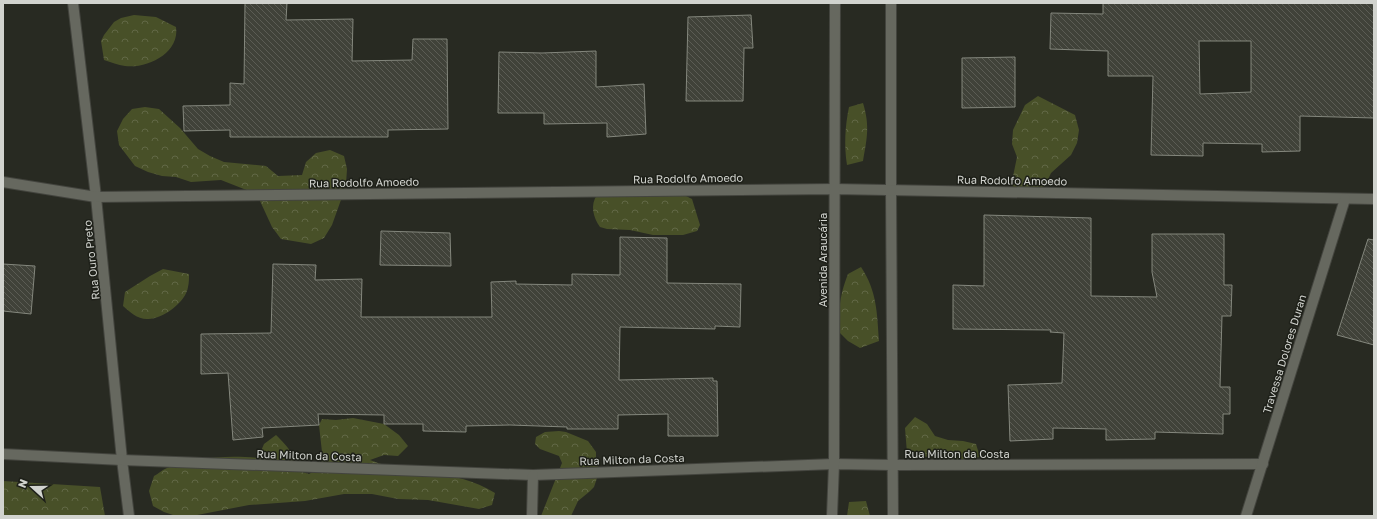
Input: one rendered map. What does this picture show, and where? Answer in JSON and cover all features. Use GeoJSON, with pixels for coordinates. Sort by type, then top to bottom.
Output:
{"type":"FeatureCollection","features":[{"type":"Feature","properties":{"kind":"street","name":"Rua Ouro Preto"},"geometry":{"type":"LineString","coordinates":[[72,3],[96,197],[122,460],[129,516]]}},
{"type":"Feature","properties":{"kind":"street","name":"Avenida Araucária"},"geometry":{"type":"LineString","coordinates":[[832,516],[834,464],[835,3]]}},
{"type":"Feature","properties":{"kind":"street"},"geometry":{"type":"LineString","coordinates":[[891,3],[893,516]]}},
{"type":"Feature","properties":{"kind":"street","name":"Rua Rodolfo Amoedo"},"geometry":{"type":"LineString","coordinates":[[3,182],[96,197],[834,189],[1374,199]]}},
{"type":"Feature","properties":{"kind":"street","name":"Travessa Dolores Duran"},"geometry":{"type":"LineString","coordinates":[[1246,516],[1345,199]]}},
{"type":"Feature","properties":{"kind":"street","name":"Rua Milton da Costa"},"geometry":{"type":"LineString","coordinates":[[3,454],[122,460],[533,475],[834,464],[1263,464]]}},
{"type":"Feature","properties":{"kind":"street"},"geometry":{"type":"LineString","coordinates":[[532,516],[533,475]]}},
{"type":"Feature","properties":{"kind":"green space"},"geometry":{"type":"Polygon","coordinates":[[[134,15],[156,17],[176,27],[176,36],[173,44],[167,52],[160,57],[143,65],[125,66],[104,60],[101,41],[104,35],[114,22],[121,18],[134,15]]]}},
{"type":"Feature","properties":{"kind":"green space"},"geometry":{"type":"Polygon","coordinates":[[[1038,96],[1075,115],[1079,130],[1077,143],[1071,155],[1051,173],[1045,186],[1035,192],[1011,186],[1017,157],[1012,144],[1013,130],[1025,105],[1038,96]]]}},
{"type":"Feature","properties":{"kind":"green space"},"geometry":{"type":"Polygon","coordinates":[[[863,103],[867,119],[867,139],[863,161],[847,165],[845,136],[849,107],[863,103]]]}},
{"type":"Feature","properties":{"kind":"green space"},"geometry":{"type":"Polygon","coordinates":[[[145,107],[159,109],[180,128],[198,149],[210,156],[224,162],[266,166],[278,176],[302,175],[306,162],[316,153],[330,150],[344,156],[347,169],[346,184],[332,225],[324,238],[311,244],[281,239],[272,227],[260,201],[249,191],[221,180],[191,182],[176,177],[162,176],[148,172],[135,166],[119,145],[117,131],[123,119],[132,109],[145,107]]]}},
{"type":"Feature","properties":{"kind":"green space"},"geometry":{"type":"Polygon","coordinates":[[[674,194],[686,196],[692,199],[700,225],[697,231],[683,235],[653,235],[630,230],[607,229],[600,227],[593,211],[597,195],[674,194]]]}},
{"type":"Feature","properties":{"kind":"green space"},"geometry":{"type":"Polygon","coordinates":[[[861,267],[870,285],[875,302],[879,341],[860,348],[848,341],[839,332],[839,310],[841,296],[848,274],[861,267]]]}},
{"type":"Feature","properties":{"kind":"green space"},"geometry":{"type":"Polygon","coordinates":[[[163,269],[189,274],[189,284],[186,293],[178,304],[166,313],[153,319],[143,319],[131,313],[123,306],[125,292],[163,269]]]}},
{"type":"Feature","properties":{"kind":"green space"},"geometry":{"type":"Polygon","coordinates":[[[915,417],[927,424],[935,436],[948,440],[976,444],[980,457],[943,459],[907,453],[905,428],[915,417]]]}},
{"type":"Feature","properties":{"kind":"green space"},"geometry":{"type":"Polygon","coordinates":[[[353,418],[384,424],[399,435],[408,446],[398,456],[384,455],[370,460],[402,469],[464,479],[495,493],[492,505],[479,509],[428,500],[398,499],[372,494],[344,494],[305,501],[249,505],[192,516],[176,516],[153,506],[149,491],[154,476],[163,470],[177,464],[200,459],[224,457],[258,458],[264,444],[276,435],[290,451],[296,470],[309,474],[321,467],[322,452],[319,425],[322,419],[336,420],[353,418]]]}},
{"type":"Feature","properties":{"kind":"green space"},"geometry":{"type":"Polygon","coordinates":[[[545,432],[566,432],[588,441],[596,452],[599,472],[594,487],[578,501],[571,516],[541,516],[562,463],[559,456],[540,449],[535,444],[536,437],[545,432]]]}},
{"type":"Feature","properties":{"kind":"green space"},"geometry":{"type":"Polygon","coordinates":[[[3,481],[100,487],[105,516],[3,516],[3,481]]]}},
{"type":"Feature","properties":{"kind":"green space"},"geometry":{"type":"Polygon","coordinates":[[[866,501],[870,516],[847,516],[849,502],[866,501]]]}},
{"type":"Feature","properties":{"kind":"building"},"geometry":{"type":"Polygon","coordinates":[[[245,3],[287,3],[286,20],[353,19],[352,61],[412,60],[413,39],[447,39],[448,129],[388,130],[388,137],[230,137],[230,130],[184,131],[183,106],[230,105],[230,83],[244,84],[245,3]]]}},
{"type":"Feature","properties":{"kind":"building"},"geometry":{"type":"Polygon","coordinates":[[[1103,3],[1374,3],[1374,118],[1300,116],[1300,151],[1262,152],[1262,144],[1203,143],[1203,156],[1151,155],[1153,76],[1108,76],[1108,51],[1050,49],[1051,13],[1103,14],[1103,3]],[[1199,41],[1200,94],[1251,92],[1251,41],[1199,41]]]}},
{"type":"Feature","properties":{"kind":"building"},"geometry":{"type":"Polygon","coordinates":[[[751,15],[753,48],[744,48],[743,101],[686,101],[688,17],[751,15]]]}},
{"type":"Feature","properties":{"kind":"building"},"geometry":{"type":"Polygon","coordinates":[[[596,51],[596,87],[644,84],[646,134],[607,137],[607,123],[544,124],[544,113],[498,113],[499,52],[542,53],[596,51]]]}},
{"type":"Feature","properties":{"kind":"building"},"geometry":{"type":"Polygon","coordinates":[[[1015,57],[1015,107],[962,108],[962,58],[1015,57]]]}},
{"type":"Feature","properties":{"kind":"building"},"geometry":{"type":"Polygon","coordinates":[[[984,215],[1091,218],[1091,296],[1157,297],[1152,272],[1152,234],[1224,234],[1224,285],[1232,285],[1231,316],[1222,316],[1220,387],[1230,387],[1230,414],[1223,414],[1223,434],[1155,432],[1155,439],[1106,440],[1106,429],[1053,428],[1053,439],[1010,441],[1008,385],[1062,383],[1064,333],[1050,332],[1051,330],[953,329],[953,285],[984,286],[984,215]]]}},
{"type":"Feature","properties":{"kind":"building"},"geometry":{"type":"Polygon","coordinates":[[[381,231],[450,233],[451,266],[380,265],[381,231]]]}},
{"type":"Feature","properties":{"kind":"building"},"geometry":{"type":"Polygon","coordinates":[[[620,237],[667,238],[667,283],[741,284],[740,327],[715,326],[715,329],[620,327],[619,380],[713,378],[713,381],[717,381],[718,436],[668,436],[668,414],[618,415],[618,429],[567,429],[567,427],[510,425],[466,426],[466,432],[423,431],[423,424],[384,424],[384,415],[318,414],[319,425],[262,428],[263,437],[233,440],[228,373],[201,374],[201,334],[271,333],[273,264],[316,265],[315,280],[362,279],[361,317],[492,317],[491,282],[516,281],[516,284],[572,285],[572,274],[620,275],[620,237]]]}},
{"type":"Feature","properties":{"kind":"building"},"geometry":{"type":"Polygon","coordinates":[[[1368,239],[1374,240],[1374,345],[1337,335],[1368,239]]]}},
{"type":"Feature","properties":{"kind":"building"},"geometry":{"type":"Polygon","coordinates":[[[3,264],[35,266],[31,314],[3,311],[3,264]]]}}]}
